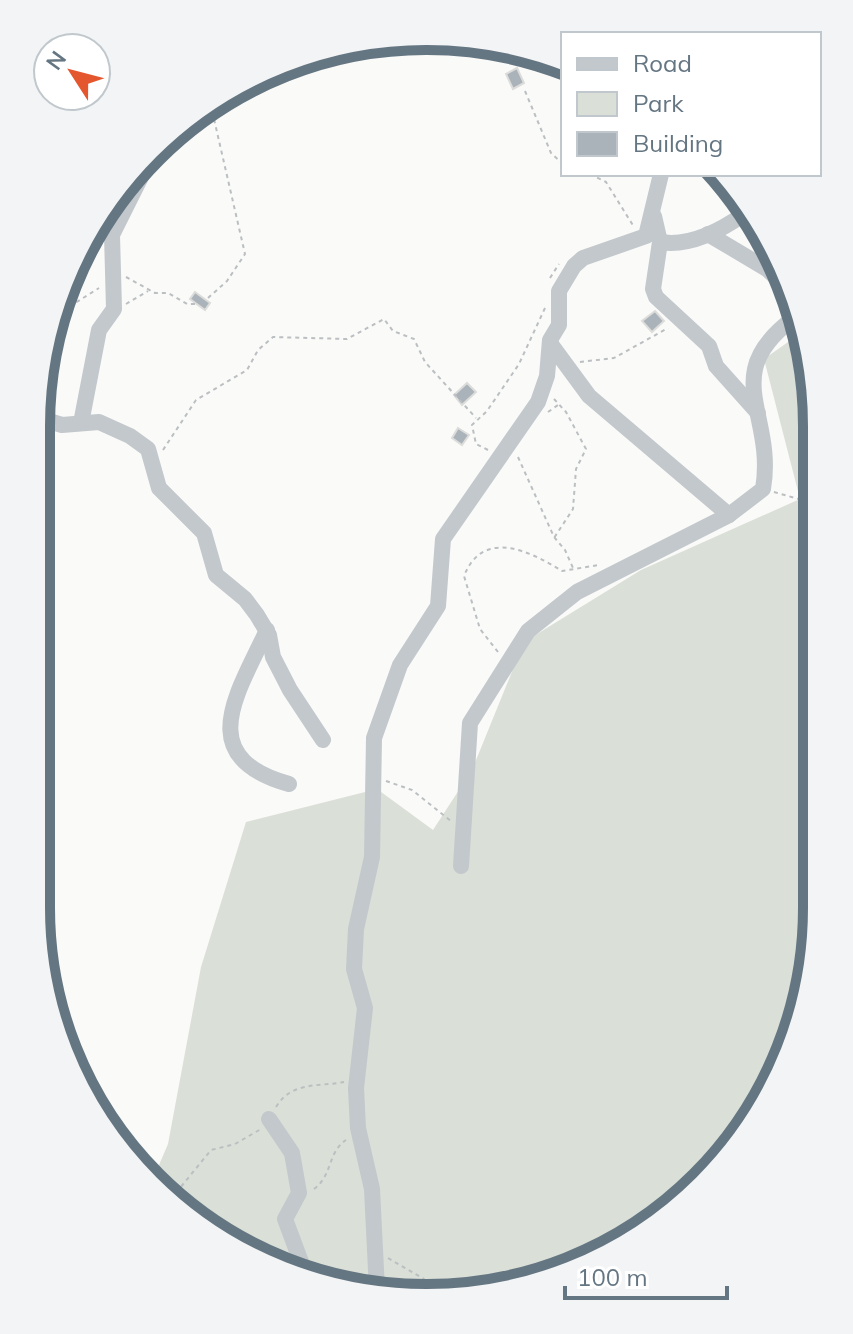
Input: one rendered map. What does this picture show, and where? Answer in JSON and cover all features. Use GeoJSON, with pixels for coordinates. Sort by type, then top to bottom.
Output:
{"type":"FeatureCollection","features":[{"type":"Feature","properties":{"kind":"street"},"geometry":{"type":"LineString","coordinates":[[376,1281],[372,1189],[359,1133],[356,1088],[365,1008],[355,980],[355,952],[372,857],[377,723],[400,665],[438,606],[443,539],[533,410],[543,385],[550,343],[559,325],[559,291],[574,266],[583,258],[646,236],[654,215],[661,176]]}},
{"type":"Feature","properties":{"kind":"street"},"geometry":{"type":"LineString","coordinates":[[81,423],[99,330],[110,317],[115,275],[112,235],[136,187]]}},
{"type":"Feature","properties":{"kind":"street"},"geometry":{"type":"LineString","coordinates":[[654,215],[660,242],[654,294],[709,346],[716,366],[759,413]]}},
{"type":"Feature","properties":{"kind":"street"},"geometry":{"type":"LineString","coordinates":[[660,242],[683,244],[740,216]]}},
{"type":"Feature","properties":{"kind":"street"},"geometry":{"type":"LineString","coordinates":[[708,234],[769,271]]}},
{"type":"Feature","properties":{"kind":"street"},"geometry":{"type":"LineString","coordinates":[[461,866],[470,723],[506,662],[542,618],[560,603],[622,566],[729,515],[761,490],[765,449],[754,365],[771,335],[788,322]]}},
{"type":"Feature","properties":{"kind":"street"},"geometry":{"type":"LineString","coordinates":[[550,343],[589,396],[729,515]]}},
{"type":"Feature","properties":{"kind":"street"},"geometry":{"type":"LineString","coordinates":[[50,421],[62,425],[99,422],[148,449],[159,488],[204,533],[216,575],[245,599],[267,630],[273,657],[323,740]]}},
{"type":"Feature","properties":{"kind":"street"},"geometry":{"type":"LineString","coordinates":[[267,630],[230,711],[228,731],[252,769],[289,784]]}},
{"type":"Feature","properties":{"kind":"street"},"geometry":{"type":"LineString","coordinates":[[269,1119],[292,1153],[298,1196],[285,1219],[301,1263]]}},
{"type":"Feature","properties":{"kind":"path"},"geometry":{"type":"LineString","coordinates":[[525,91],[551,153],[561,162]]}},
{"type":"Feature","properties":{"kind":"path"},"geometry":{"type":"LineString","coordinates":[[208,298],[227,281],[245,254],[213,116]]}},
{"type":"Feature","properties":{"kind":"path"},"geometry":{"type":"LineString","coordinates":[[594,176],[606,182],[628,213],[639,239]]}},
{"type":"Feature","properties":{"kind":"path"},"geometry":{"type":"LineString","coordinates":[[549,279],[562,262]]}},
{"type":"Feature","properties":{"kind":"path"},"geometry":{"type":"LineString","coordinates":[[70,306],[115,275],[150,290],[168,293],[187,304],[196,304]]}},
{"type":"Feature","properties":{"kind":"path"},"geometry":{"type":"LineString","coordinates":[[110,317],[150,290]]}},
{"type":"Feature","properties":{"kind":"path"},"geometry":{"type":"LineString","coordinates":[[546,304],[519,364],[487,411],[476,418],[471,431],[476,444],[503,449],[522,460],[554,538],[565,550],[574,570]]}},
{"type":"Feature","properties":{"kind":"path"},"geometry":{"type":"LineString","coordinates":[[154,467],[189,407],[247,370],[258,350],[273,337],[347,339],[384,319],[393,331],[414,339],[425,362],[476,418]]}},
{"type":"Feature","properties":{"kind":"path"},"geometry":{"type":"LineString","coordinates":[[562,362],[614,358],[679,320]]}},
{"type":"Feature","properties":{"kind":"path"},"geometry":{"type":"LineString","coordinates":[[543,385],[566,412],[586,449],[576,469],[573,509],[554,538]]}},
{"type":"Feature","properties":{"kind":"path"},"geometry":{"type":"LineString","coordinates":[[761,490],[803,499]]}},
{"type":"Feature","properties":{"kind":"path"},"geometry":{"type":"LineString","coordinates":[[506,662],[480,629],[464,576],[472,562],[490,548],[507,545],[542,558],[559,570],[602,564],[622,566]]}},
{"type":"Feature","properties":{"kind":"path"},"geometry":{"type":"LineString","coordinates":[[374,780],[412,790],[442,811],[452,825]]}},
{"type":"Feature","properties":{"kind":"path"},"geometry":{"type":"LineString","coordinates":[[298,1196],[320,1184],[329,1170],[334,1149],[359,1133]]}},
{"type":"Feature","properties":{"kind":"path"},"geometry":{"type":"LineString","coordinates":[[374,1239],[388,1259],[424,1279],[427,1284]]}},
{"type":"Feature","properties":{"kind":"green space"},"geometry":{"type":"Polygon","coordinates":[[[792,339],[802,402],[803,908],[800,957],[790,1005],[774,1052],[753,1096],[710,1156],[656,1206],[593,1245],[524,1271],[451,1283],[377,1281],[305,1264],[238,1234],[197,1206],[157,1170],[168,1144],[201,967],[246,822],[377,789],[433,830],[472,770],[524,642],[641,570],[800,499],[764,359],[792,339]]]}},
{"type":"Feature","properties":{"kind":"building"},"geometry":{"type":"Polygon","coordinates":[[[517,68],[524,83],[513,89],[506,74],[517,68]]]}},
{"type":"Feature","properties":{"kind":"building"},"geometry":{"type":"Polygon","coordinates":[[[195,292],[210,303],[205,310],[190,299],[195,292]]]}},
{"type":"Feature","properties":{"kind":"building"},"geometry":{"type":"Polygon","coordinates":[[[655,311],[664,321],[652,332],[642,321],[655,311]]]}},
{"type":"Feature","properties":{"kind":"building"},"geometry":{"type":"Polygon","coordinates":[[[467,383],[476,392],[462,405],[454,395],[467,383]]]}},
{"type":"Feature","properties":{"kind":"building"},"geometry":{"type":"Polygon","coordinates":[[[458,428],[469,435],[462,445],[452,438],[458,428]]]}}]}
